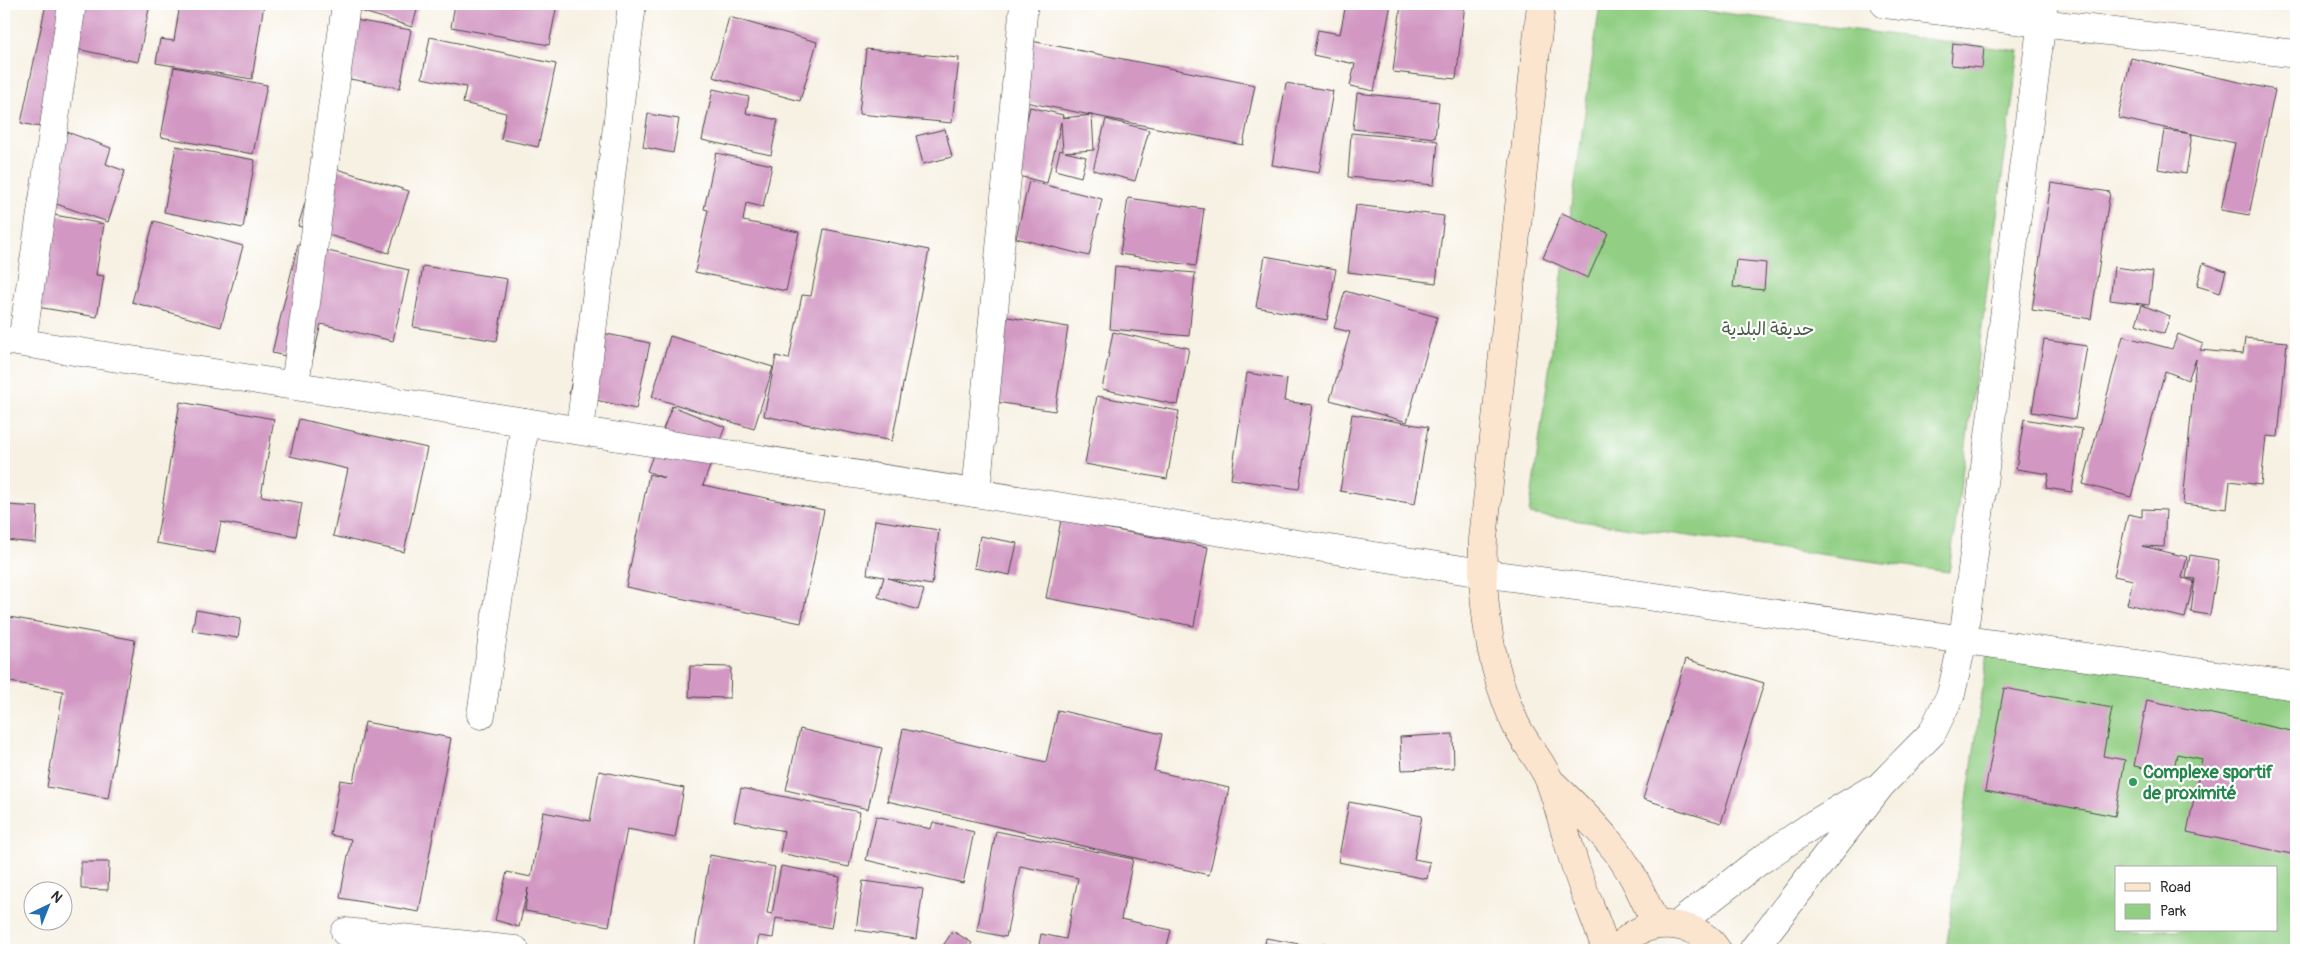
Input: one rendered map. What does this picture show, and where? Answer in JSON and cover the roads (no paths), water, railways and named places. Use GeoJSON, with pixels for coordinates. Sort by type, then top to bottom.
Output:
{"type":"FeatureCollection","features":[{"type":"Feature","properties":{"kind":"main road"},"geometry":{"type":"LineString","coordinates":[[1541,4],[1483,539],[1484,613],[1501,690],[1516,726],[1549,780],[1575,867],[1597,920],[1606,950]]}},
{"type":"Feature","properties":{"kind":"main road"},"geometry":{"type":"LineString","coordinates":[[1549,780],[1581,810],[1610,843],[1666,925]]}},
{"type":"Feature","properties":{"kind":"main road"},"geometry":{"type":"LineString","coordinates":[[1619,950],[1636,933],[1666,925],[1697,931],[1713,944],[1717,950]]}},
{"type":"Feature","properties":{"kind":"street"},"geometry":{"type":"LineString","coordinates":[[72,4],[13,341],[1482,573],[2296,686]]}},
{"type":"Feature","properties":{"kind":"street"},"geometry":{"type":"LineString","coordinates":[[296,385],[346,4]]}},
{"type":"Feature","properties":{"kind":"street"},"geometry":{"type":"LineString","coordinates":[[580,430],[632,4]]}},
{"type":"Feature","properties":{"kind":"street"},"geometry":{"type":"LineString","coordinates":[[976,493],[1024,4]]}},
{"type":"Feature","properties":{"kind":"street"},"geometry":{"type":"LineString","coordinates":[[1885,4],[2043,13],[2296,54]]}},
{"type":"Feature","properties":{"kind":"street"},"geometry":{"type":"LineString","coordinates":[[1753,950],[1881,785],[1932,733],[1951,694],[1963,640],[2043,13]]}},
{"type":"Feature","properties":{"kind":"street"},"geometry":{"type":"LineString","coordinates":[[481,715],[526,422]]}},
{"type":"Feature","properties":{"kind":"street"},"geometry":{"type":"LineString","coordinates":[[1666,925],[1814,824],[1881,785]]}},
{"type":"Feature","properties":{"kind":"street"},"geometry":{"type":"LineString","coordinates":[[345,932],[515,950]]}},
{"type":"Feature","properties":{"kind":"place","name":"Complexe sportif de proximité"},"geometry":{"type":"Point","coordinates":[2133,782]}},
{"type":"Feature","properties":{"kind":"park label","name":"حديقة البلدية"},"geometry":{"type":"Point","coordinates":[1768,329]}}]}
